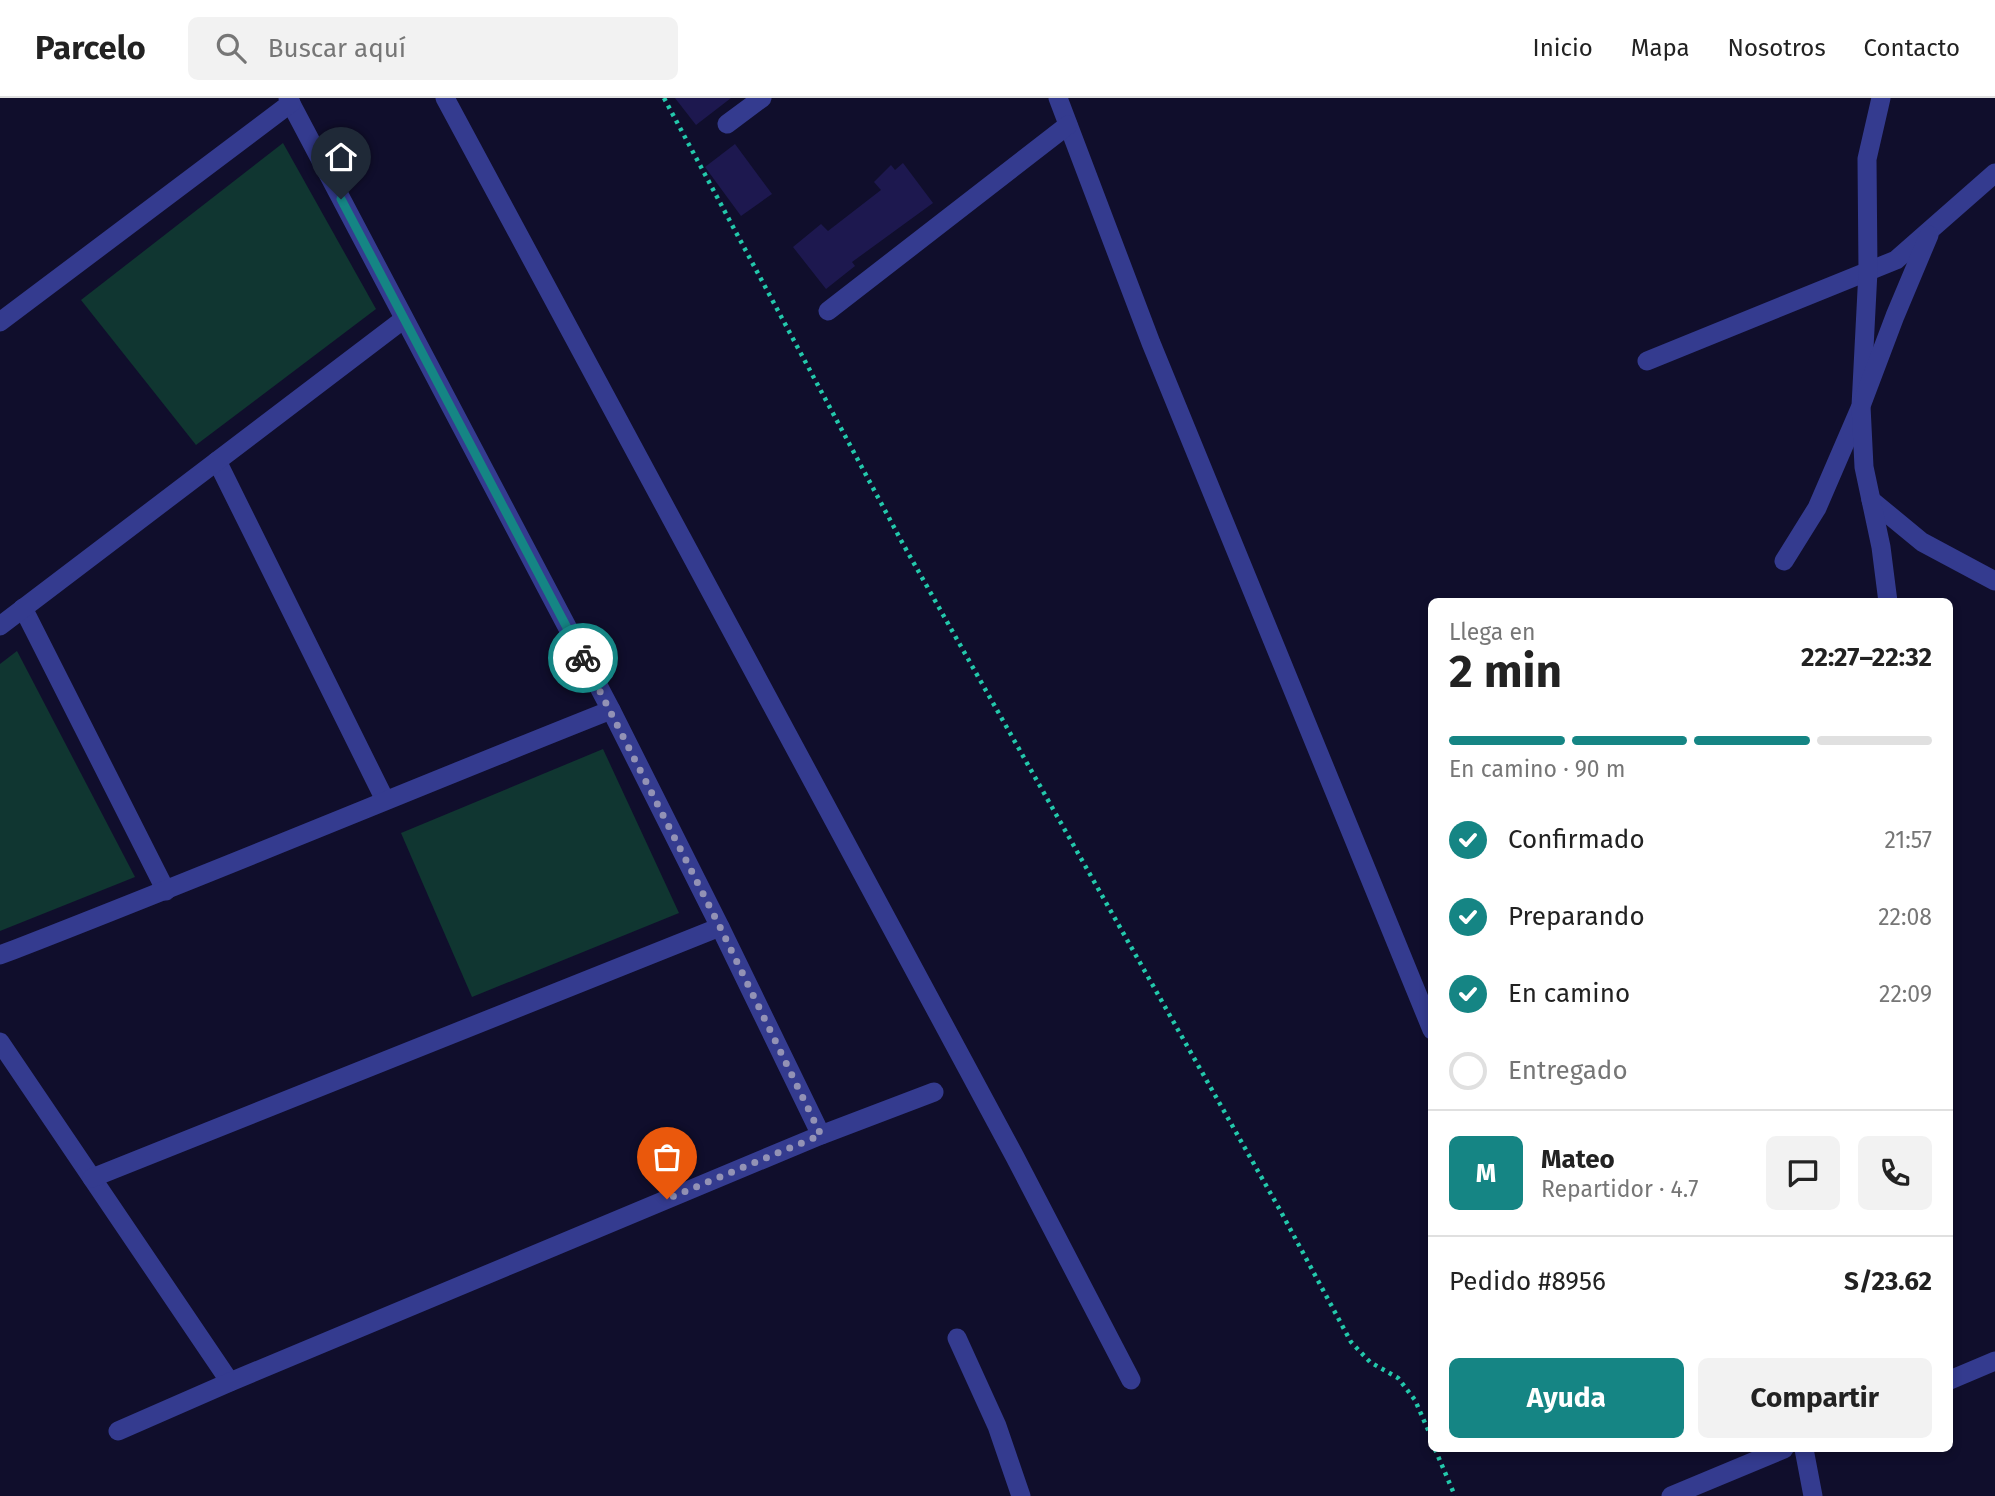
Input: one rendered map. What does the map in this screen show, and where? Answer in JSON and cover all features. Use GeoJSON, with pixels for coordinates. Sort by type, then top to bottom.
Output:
{"type":"FeatureCollection","features":[{"type":"Feature","properties":{"kind":"street"},"geometry":{"type":"LineString","coordinates":[[445,98],[1015,1157],[1131,1380]]}},
{"type":"Feature","properties":{"kind":"street"},"geometry":{"type":"LineString","coordinates":[[727,124],[762,98]]}},
{"type":"Feature","properties":{"kind":"street"},"geometry":{"type":"LineString","coordinates":[[1058,98],[1151,343],[1428,1020]]}},
{"type":"Feature","properties":{"kind":"street"},"geometry":{"type":"LineString","coordinates":[[1881,98],[1867,159],[1868,271],[1861,406],[1864,467],[1881,547],[1887,598]]}},
{"type":"Feature","properties":{"kind":"street"},"geometry":{"type":"LineString","coordinates":[[0,322],[290,100],[611,710],[821,1135]]}},
{"type":"Feature","properties":{"kind":"street"},"geometry":{"type":"LineString","coordinates":[[828,311],[1068,125]]}},
{"type":"Feature","properties":{"kind":"street"},"geometry":{"type":"LineString","coordinates":[[1647,361],[1896,260],[1995,173]]}},
{"type":"Feature","properties":{"kind":"street"},"geometry":{"type":"LineString","coordinates":[[1784,561],[1818,508],[1932,227]]}},
{"type":"Feature","properties":{"kind":"street"},"geometry":{"type":"LineString","coordinates":[[0,626],[404,319]]}},
{"type":"Feature","properties":{"kind":"street"},"geometry":{"type":"LineString","coordinates":[[217,461],[385,800]]}},
{"type":"Feature","properties":{"kind":"street"},"geometry":{"type":"LineString","coordinates":[[1871,500],[1922,542],[1995,581]]}},
{"type":"Feature","properties":{"kind":"street"},"geometry":{"type":"LineString","coordinates":[[23,608],[166,891]]}},
{"type":"Feature","properties":{"kind":"street"},"geometry":{"type":"LineString","coordinates":[[0,955],[166,891],[611,710]]}},
{"type":"Feature","properties":{"kind":"street"},"geometry":{"type":"LineString","coordinates":[[92,1178],[720,927]]}},
{"type":"Feature","properties":{"kind":"street"},"geometry":{"type":"LineString","coordinates":[[0,1042],[230,1382]]}},
{"type":"Feature","properties":{"kind":"street"},"geometry":{"type":"LineString","coordinates":[[118,1431],[821,1135],[934,1091]]}},
{"type":"Feature","properties":{"kind":"street"},"geometry":{"type":"LineString","coordinates":[[957,1338],[997,1426],[1021,1496]]}},
{"type":"Feature","properties":{"kind":"street"},"geometry":{"type":"LineString","coordinates":[[1953,1379],[1995,1361]]}},
{"type":"Feature","properties":{"kind":"street"},"geometry":{"type":"LineString","coordinates":[[1671,1496],[1777,1452]]}},
{"type":"Feature","properties":{"kind":"street"},"geometry":{"type":"LineString","coordinates":[[1805,1452],[1813,1496]]}},
{"type":"Feature","properties":{"kind":"path"},"geometry":{"type":"LineString","coordinates":[[664,98],[904,544],[1280,1210],[1351,1342],[1370,1362],[1398,1378],[1415,1400],[1428,1431]]}},
{"type":"Feature","properties":{"kind":"path"},"geometry":{"type":"LineString","coordinates":[[1436,1452],[1455,1496]]}},
{"type":"Feature","properties":{"kind":"green space"},"geometry":{"type":"Polygon","coordinates":[[[283,143],[376,309],[196,445],[81,300],[283,143]]]}},
{"type":"Feature","properties":{"kind":"green space"},"geometry":{"type":"Polygon","coordinates":[[[17,651],[135,877],[0,931],[0,664],[17,651]]]}},
{"type":"Feature","properties":{"kind":"green space"},"geometry":{"type":"Polygon","coordinates":[[[603,749],[679,913],[472,997],[401,833],[603,749]]]}},
{"type":"Feature","properties":{"kind":"building"},"geometry":{"type":"Polygon","coordinates":[[[675,98],[731,98],[696,125],[675,98]]]}},
{"type":"Feature","properties":{"kind":"building"},"geometry":{"type":"Polygon","coordinates":[[[735,144],[772,194],[741,216],[705,167],[735,144]]]}},
{"type":"Feature","properties":{"kind":"building"},"geometry":{"type":"Polygon","coordinates":[[[903,163],[933,203],[852,262],[855,266],[826,289],[793,247],[821,224],[828,231],[881,190],[874,182],[891,165],[895,170],[903,163]]]}},
{"type":"Feature","properties":{"kind":"way so far"},"geometry":{"type":"LineString","coordinates":[[583,658],[720,927],[821,1135],[667,1199]]}},
{"type":"Feature","properties":{"kind":"route"},"geometry":{"type":"LineString","coordinates":[[341,199],[583,658]]}}]}
